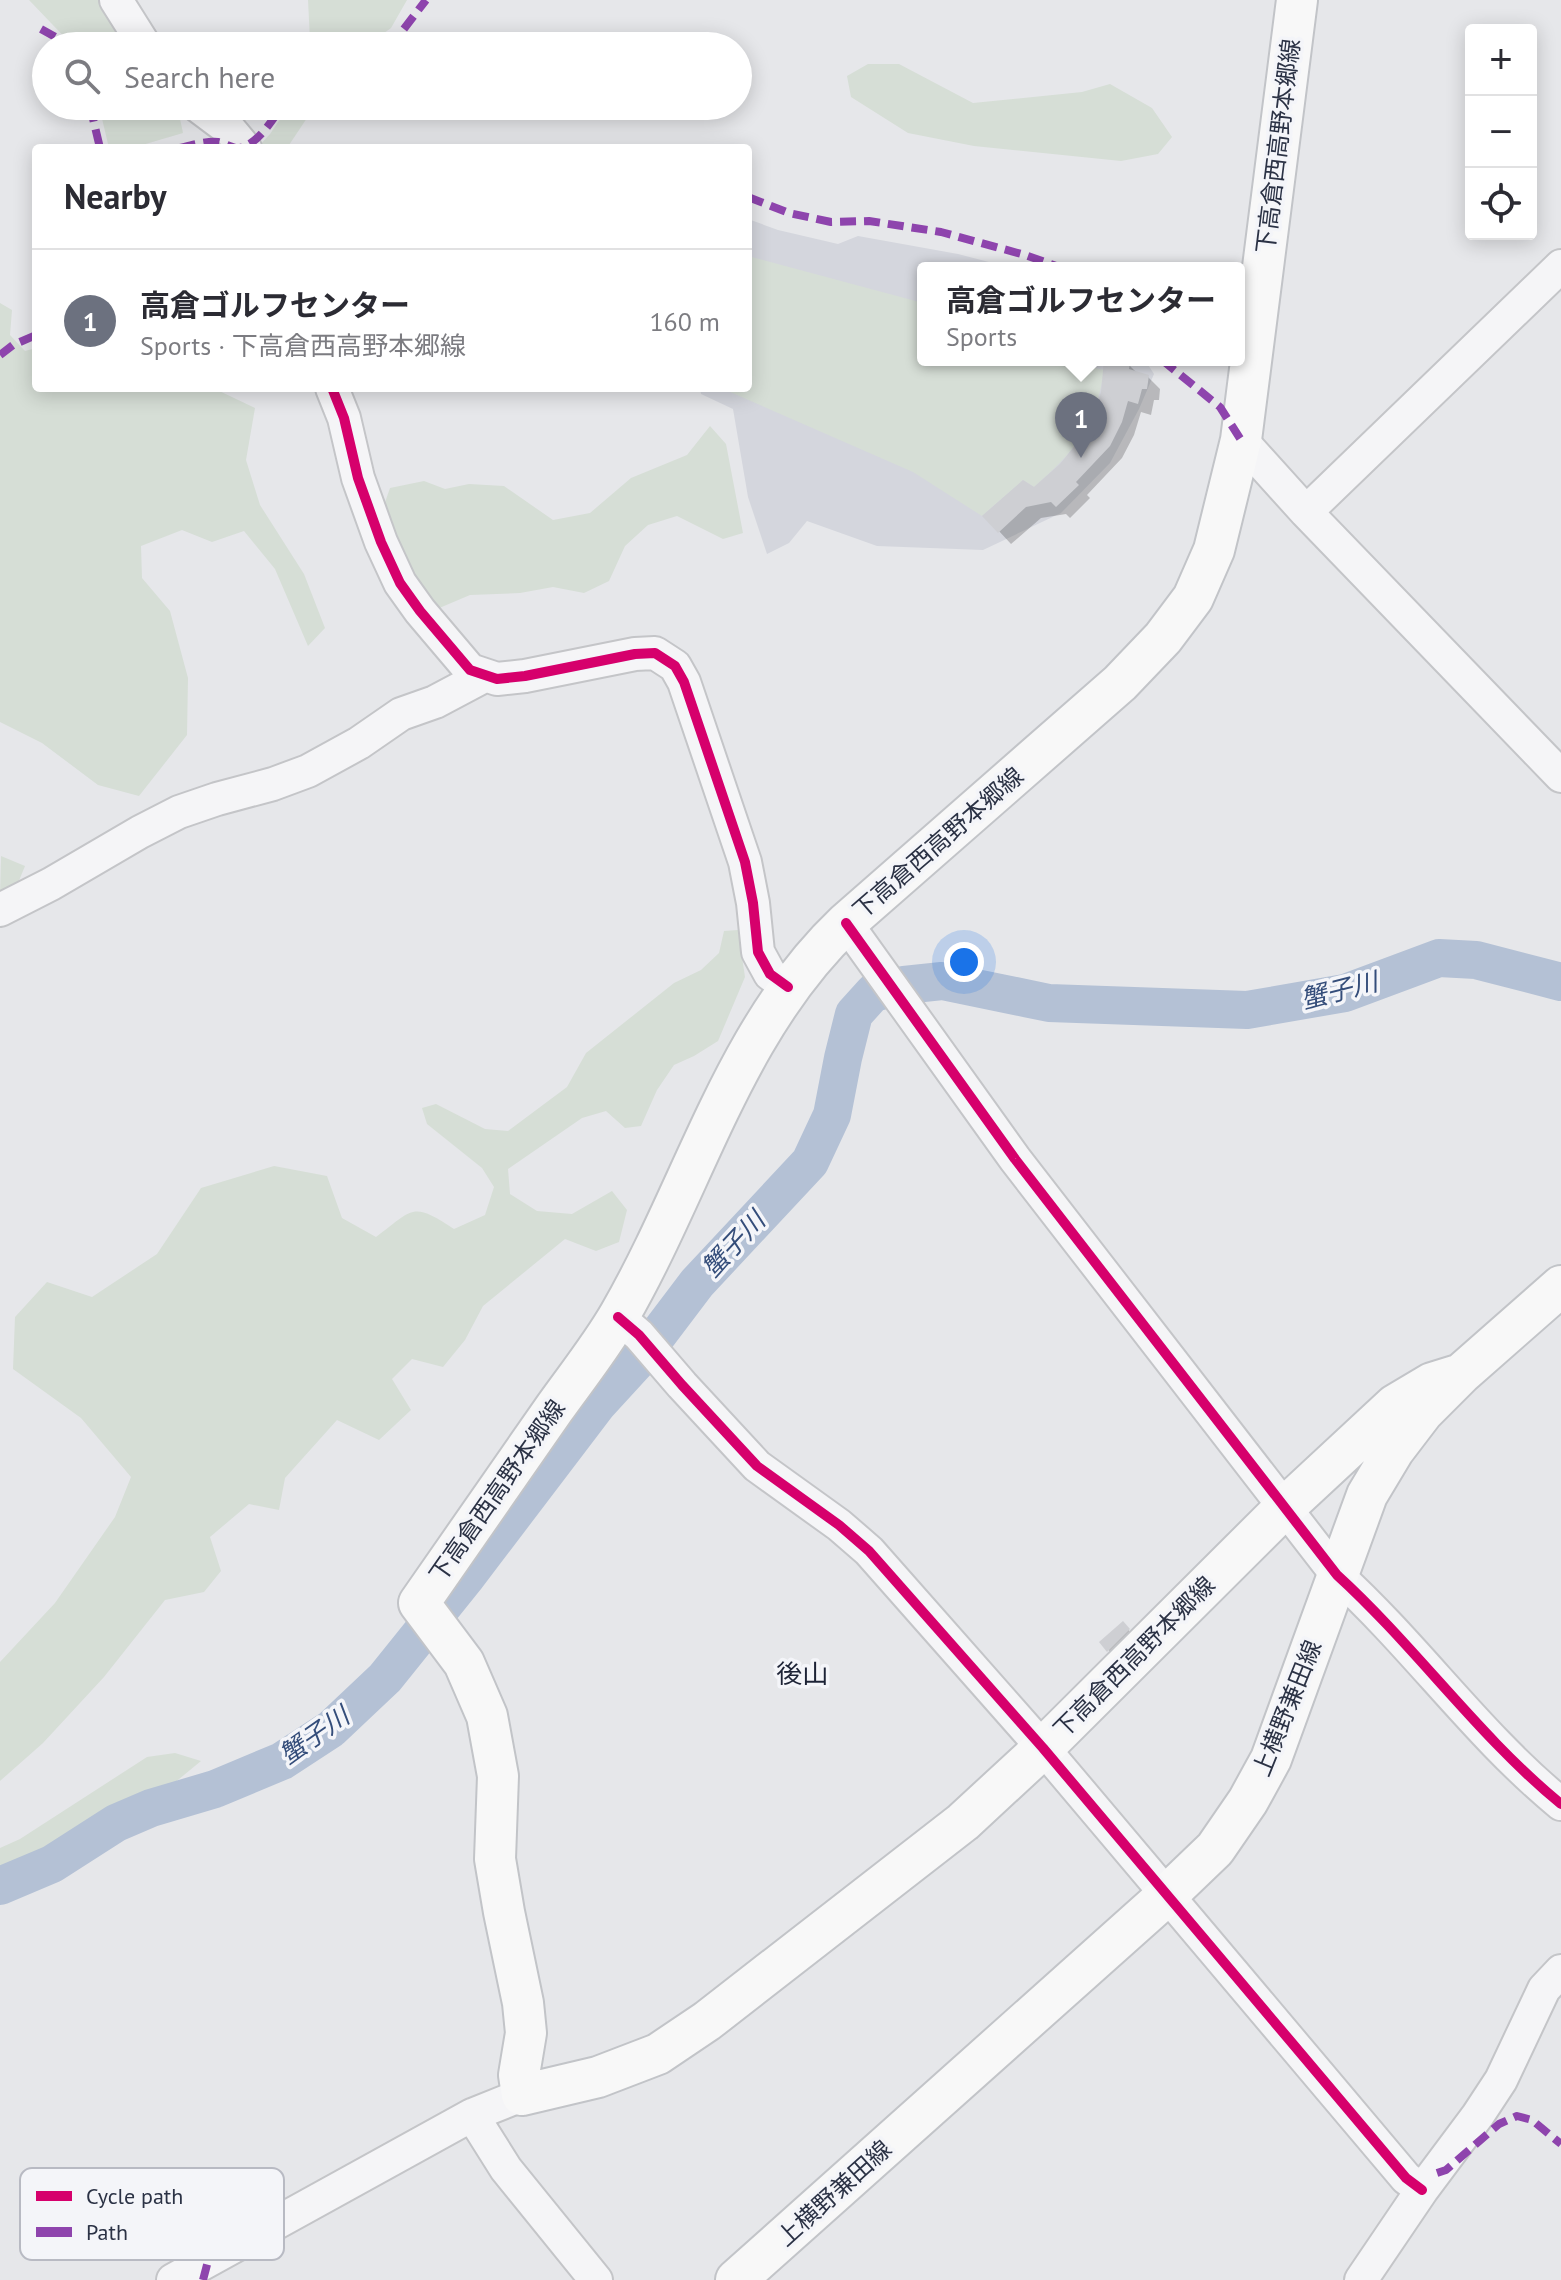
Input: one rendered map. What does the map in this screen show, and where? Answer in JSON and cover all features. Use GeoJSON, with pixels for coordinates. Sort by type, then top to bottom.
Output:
{"type":"FeatureCollection","features":[{"type":"Feature","properties":{"kind":"main road","name":"下高倉西高野本郷線"},"geometry":{"type":"LineString","coordinates":[[1297,0],[1241,440],[1214,550],[1193,598],[1163,638],[1120,683],[846,923],[821,946],[788,987],[720,1106],[652,1256],[638,1335],[430,1617],[464,1663],[487,1716],[498,1776],[495,1859],[526,2033],[519,2075],[522,2095],[598,2077],[658,2054],[707,2021],[963,1822],[1043,1748],[1284,1508],[1395,1405],[1432,1383],[1461,1374]]}},
{"type":"Feature","properties":{"kind":"main road","name":"上横野兼田線"},"geometry":{"type":"LineString","coordinates":[[736,2280],[1215,1849],[1248,1801],[1271,1759],[1367,1495],[1394,1450],[1423,1412],[1461,1374],[1561,1286]]}},
{"type":"Feature","properties":{"kind":"street"},"geometry":{"type":"LineString","coordinates":[[116,0],[136,32]]}},
{"type":"Feature","properties":{"kind":"street"},"geometry":{"type":"LineString","coordinates":[[217,120],[242,144]]}},
{"type":"Feature","properties":{"kind":"street"},"geometry":{"type":"LineString","coordinates":[[1306,512],[1561,266]]}},
{"type":"Feature","properties":{"kind":"street"},"geometry":{"type":"LineString","coordinates":[[334,392],[344,418],[358,478],[381,542],[400,583],[470,670],[497,679],[655,653],[675,666],[684,682],[745,862],[758,952],[770,974],[788,987]]}},
{"type":"Feature","properties":{"kind":"street"},"geometry":{"type":"LineString","coordinates":[[1241,440],[1306,512],[1561,776]]}},
{"type":"Feature","properties":{"kind":"street"},"geometry":{"type":"LineString","coordinates":[[0,910],[179,812],[308,771],[359,743],[401,714],[435,702],[484,676]]}},
{"type":"Feature","properties":{"kind":"street"},"geometry":{"type":"LineString","coordinates":[[846,923],[1015,1159],[1337,1575],[1538,1785],[1561,1804]]}},
{"type":"Feature","properties":{"kind":"street"},"geometry":{"type":"LineString","coordinates":[[638,1335],[757,1466],[839,1525],[869,1551],[1043,1748],[1406,2178],[1422,2190]]}},
{"type":"Feature","properties":{"kind":"street"},"geometry":{"type":"LineString","coordinates":[[1361,2280],[1501,2080],[1544,1989],[1561,1971]]}},
{"type":"Feature","properties":{"kind":"street"},"geometry":{"type":"LineString","coordinates":[[284,2219],[472,2115],[522,2095]]}},
{"type":"Feature","properties":{"kind":"street"},"geometry":{"type":"LineString","coordinates":[[472,2115],[506,2169],[596,2280]]}},
{"type":"Feature","properties":{"kind":"street"},"geometry":{"type":"LineString","coordinates":[[173,2280],[209,2260]]}},
{"type":"Feature","properties":{"kind":"shaded area"},"geometry":{"type":"Polygon","coordinates":[[[29,0],[100,0],[123,32],[60,32],[29,0]]]}},
{"type":"Feature","properties":{"kind":"shaded area"},"geometry":{"type":"Polygon","coordinates":[[[308,0],[407,0],[385,32],[310,32],[308,0]]]}},
{"type":"Feature","properties":{"kind":"shaded area"},"geometry":{"type":"Polygon","coordinates":[[[868,64],[899,64],[973,103],[1082,92],[1110,84],[1152,108],[1172,137],[1158,154],[1121,161],[974,146],[908,133],[851,97],[847,76],[868,64]]]}},
{"type":"Feature","properties":{"kind":"shaded area"},"geometry":{"type":"Polygon","coordinates":[[[102,120],[180,120],[183,133],[146,144],[108,144],[102,120]]]}},
{"type":"Feature","properties":{"kind":"shaded area"},"geometry":{"type":"Polygon","coordinates":[[[280,120],[306,120],[290,144],[261,144],[280,120]]]}},
{"type":"Feature","properties":{"kind":"shaded area"},"geometry":{"type":"Polygon","coordinates":[[[752,220],[838,244],[858,236],[989,262],[917,262],[917,366],[1149,366],[1154,374],[1110,463],[1061,513],[983,550],[877,546],[807,521],[789,543],[767,554],[748,497],[733,409],[701,394],[752,392],[752,220]]]}},
{"type":"Feature","properties":{"kind":"shaded area"},"geometry":{"type":"Polygon","coordinates":[[[752,257],[917,301],[917,366],[1086,366],[1104,370],[1089,422],[1072,449],[1034,487],[1023,480],[982,516],[913,472],[730,392],[752,392],[752,257]]]}},
{"type":"Feature","properties":{"kind":"shaded area"},"geometry":{"type":"Polygon","coordinates":[[[0,303],[12,310],[10,335],[25,351],[32,349],[32,392],[221,392],[255,408],[246,460],[260,505],[304,574],[325,628],[308,646],[275,569],[244,531],[212,542],[182,530],[141,546],[142,578],[170,611],[188,678],[187,735],[139,796],[98,785],[42,743],[0,722],[0,303]]]}},
{"type":"Feature","properties":{"kind":"shaded area"},"geometry":{"type":"Polygon","coordinates":[[[710,426],[726,444],[743,533],[723,539],[677,516],[648,525],[625,546],[609,581],[584,593],[553,587],[520,593],[470,595],[437,609],[402,563],[382,511],[390,488],[424,481],[445,489],[469,484],[504,486],[553,520],[590,513],[631,478],[687,455],[710,426]]]}},
{"type":"Feature","properties":{"kind":"shaded area"},"geometry":{"type":"Polygon","coordinates":[[[1,856],[25,866],[16,888],[0,896],[1,856]]]}},
{"type":"Feature","properties":{"kind":"shaded area"},"geometry":{"type":"Polygon","coordinates":[[[738,930],[745,977],[718,1041],[674,1065],[657,1090],[641,1126],[625,1128],[606,1111],[582,1118],[508,1169],[510,1194],[537,1211],[572,1214],[612,1191],[627,1210],[619,1242],[596,1251],[565,1239],[483,1306],[465,1340],[443,1367],[412,1359],[392,1379],[411,1410],[379,1440],[337,1420],[285,1478],[279,1510],[249,1504],[210,1537],[221,1571],[204,1592],[165,1600],[104,1677],[43,1743],[0,1781],[0,1662],[55,1603],[115,1517],[131,1477],[81,1418],[13,1369],[15,1317],[47,1282],[92,1297],[157,1254],[201,1188],[274,1166],[327,1176],[342,1218],[376,1237],[413,1212],[429,1214],[454,1229],[485,1215],[494,1187],[482,1168],[427,1124],[422,1108],[436,1104],[485,1129],[508,1131],[567,1087],[586,1053],[674,983],[701,970],[719,953],[724,931],[738,930]]]}},
{"type":"Feature","properties":{"kind":"shaded area"},"geometry":{"type":"Polygon","coordinates":[[[175,1753],[201,1761],[167,1789],[81,1834],[0,1869],[0,1848],[20,1839],[147,1757],[175,1753]]]}},
{"type":"Feature","properties":{"kind":"building"},"geometry":{"type":"Polygon","coordinates":[[[1103,366],[1130,366],[1129,369],[1149,375],[1147,389],[1142,389],[1138,404],[1128,401],[1110,446],[1076,482],[1079,485],[1056,507],[1051,502],[1026,507],[998,533],[982,516],[1023,480],[1034,487],[1060,464],[1082,437],[1096,411],[1103,366]]]}},
{"type":"Feature","properties":{"kind":"building"},"geometry":{"type":"Polygon","coordinates":[[[1123,1621],[1130,1629],[1107,1652],[1099,1642],[1123,1621]]]}},
{"type":"Feature","properties":{"kind":"waterway","name":"蟹子川"},"geometry":{"type":"LineString","coordinates":[[0,1886],[52,1864],[116,1823],[151,1808],[215,1789],[282,1761],[331,1729],[385,1678],[597,1405],[641,1357],[697,1283],[810,1162],[832,1115],[854,1014],[873,993],[904,985],[942,981],[1049,1003],[1247,1010],[1345,993],[1439,958],[1476,960],[1561,982]]}},
{"type":"Feature","properties":{"kind":"marked path"},"geometry":{"type":"LineString","coordinates":[[402,32],[426,0]]}},
{"type":"Feature","properties":{"kind":"marked path"},"geometry":{"type":"LineString","coordinates":[[41,29],[46,32]]}},
{"type":"Feature","properties":{"kind":"marked path"},"geometry":{"type":"LineString","coordinates":[[93,120],[99,144]]}},
{"type":"Feature","properties":{"kind":"marked path"},"geometry":{"type":"LineString","coordinates":[[250,144],[272,120]]}},
{"type":"Feature","properties":{"kind":"marked path"},"geometry":{"type":"LineString","coordinates":[[199,144],[223,144]]}},
{"type":"Feature","properties":{"kind":"marked path"},"geometry":{"type":"LineString","coordinates":[[752,199],[789,213],[831,222],[869,221],[941,232],[1045,262]]}},
{"type":"Feature","properties":{"kind":"marked path"},"geometry":{"type":"LineString","coordinates":[[0,355],[32,337]]}},
{"type":"Feature","properties":{"kind":"marked path"},"geometry":{"type":"LineString","coordinates":[[1169,366],[1220,407],[1241,440]]}},
{"type":"Feature","properties":{"kind":"marked path"},"geometry":{"type":"LineString","coordinates":[[1437,2173],[1446,2170],[1499,2124],[1517,2116],[1532,2120],[1561,2144]]}},
{"type":"Feature","properties":{"kind":"marked path"},"geometry":{"type":"LineString","coordinates":[[203,2280],[208,2261]]}},
{"type":"Feature","properties":{"kind":"cycle path"},"geometry":{"type":"LineString","coordinates":[[334,392],[344,418],[358,478],[381,542],[400,583],[470,670],[497,679],[655,653],[675,666],[684,682],[745,862],[758,952],[770,974],[788,987]]}},
{"type":"Feature","properties":{"kind":"cycle path"},"geometry":{"type":"LineString","coordinates":[[846,923],[1015,1159],[1337,1575],[1502,1750],[1561,1804]]}},
{"type":"Feature","properties":{"kind":"cycle path"},"geometry":{"type":"LineString","coordinates":[[618,1317],[639,1335],[757,1466],[839,1525],[869,1551],[1043,1748],[1406,2178],[1422,2190]]}},
{"type":"Feature","properties":{"kind":"place","name":"高倉ゴルフセンター"},"geometry":{"type":"Point","coordinates":[1081,458]}},
{"type":"Feature","properties":{"kind":"district","name":"後山"},"geometry":{"type":"Point","coordinates":[802,1673]}}]}
